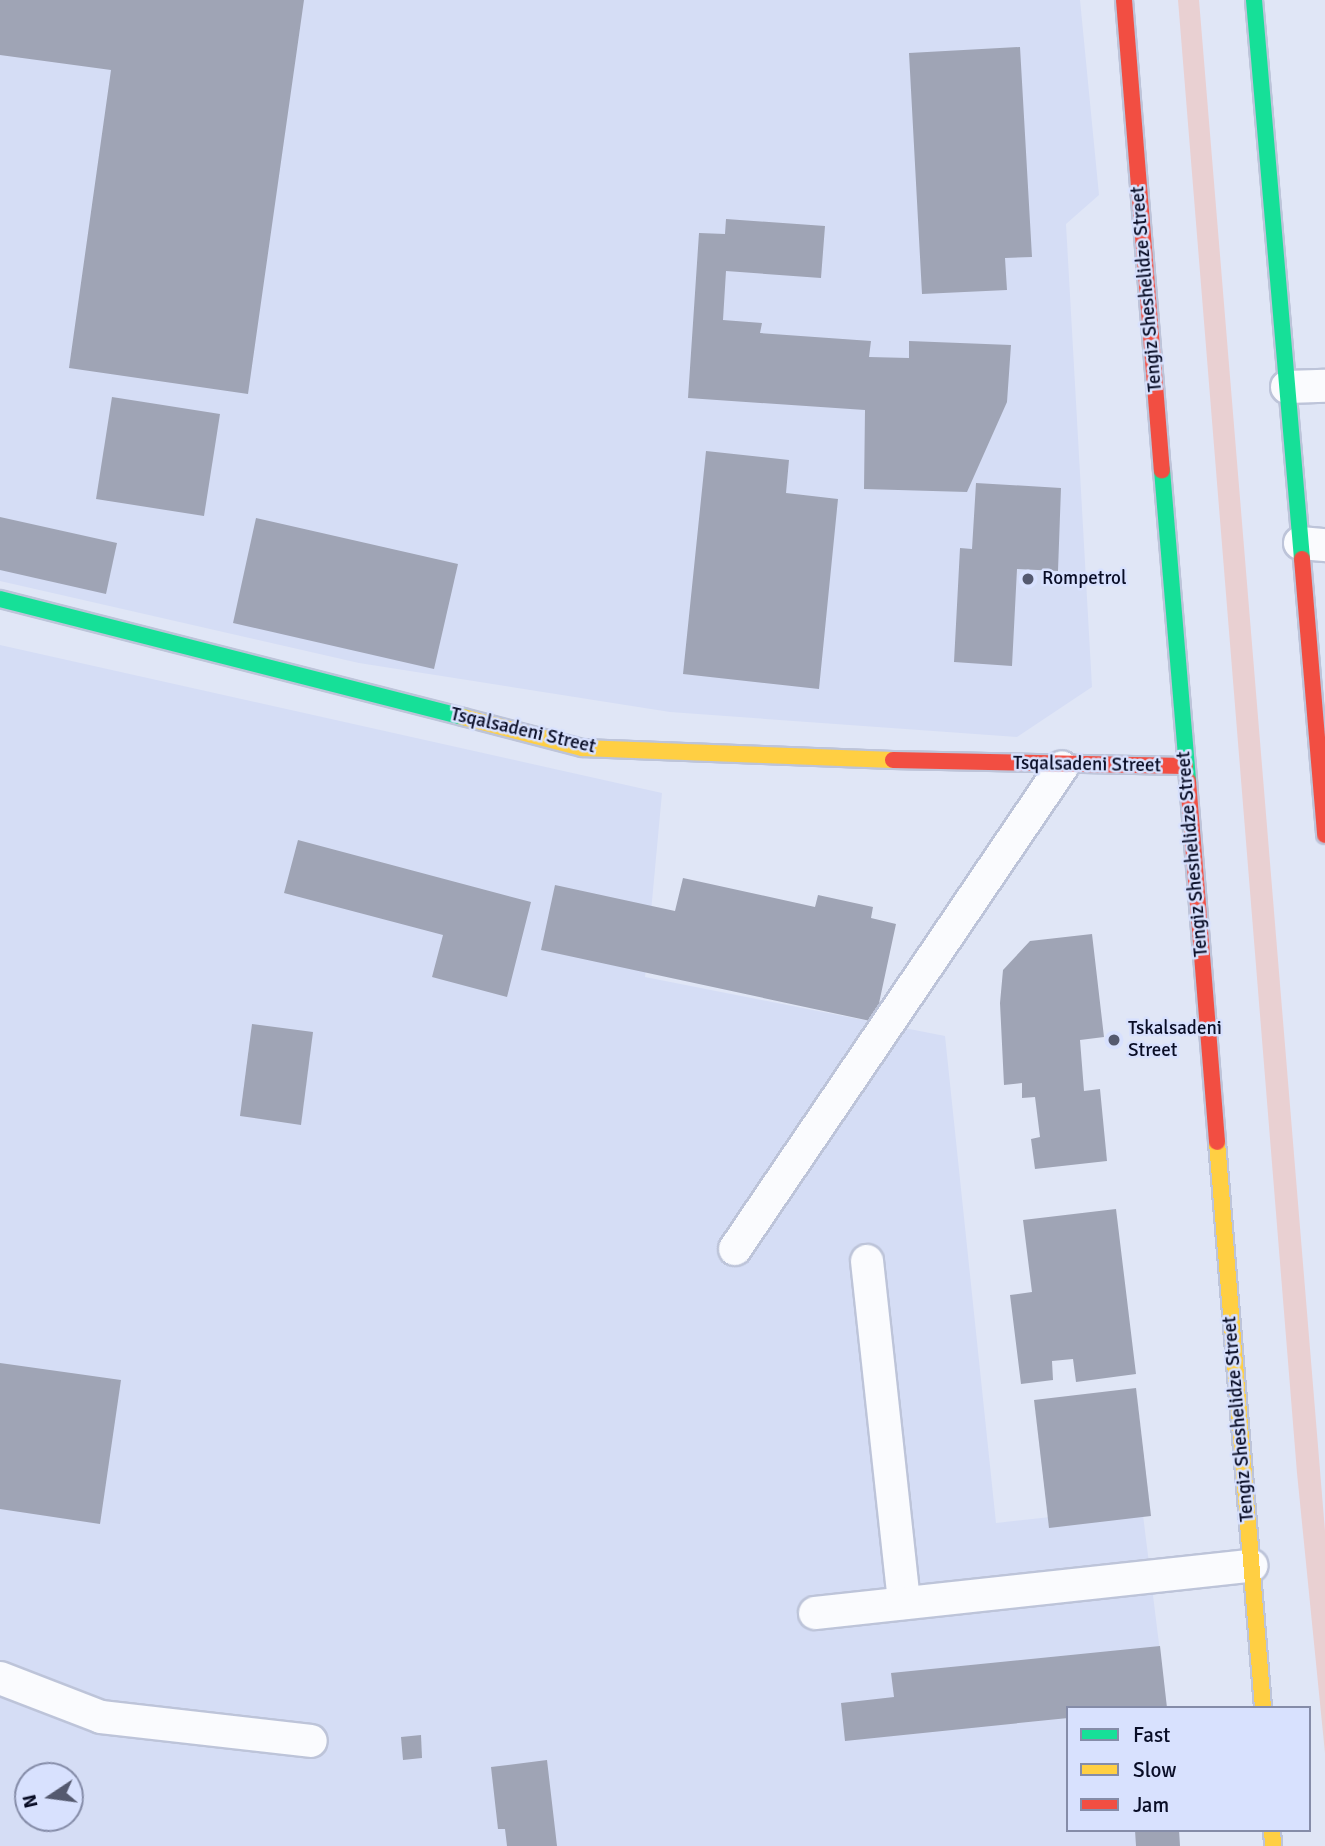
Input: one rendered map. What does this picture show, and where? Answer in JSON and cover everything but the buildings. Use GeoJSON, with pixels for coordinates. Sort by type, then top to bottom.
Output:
{"type":"FeatureCollection","features":[{"type":"Feature","properties":{"kind":"main road","name":"Tengiz Sheshelidze Street"},"geometry":{"type":"LineString","coordinates":[[1124,0],[1263,1706]]}},
{"type":"Feature","properties":{"kind":"main road"},"geometry":{"type":"LineString","coordinates":[[1254,0],[1287,387],[1313,544],[1325,828]]}},
{"type":"Feature","properties":{"kind":"main road","name":"Tsqalsadeni Street"},"geometry":{"type":"LineString","coordinates":[[0,599],[582,748],[1062,767],[1185,766]]}},
{"type":"Feature","properties":{"kind":"lane"},"geometry":{"type":"LineString","coordinates":[[1287,387],[1325,386]]}},
{"type":"Feature","properties":{"kind":"lane"},"geometry":{"type":"LineString","coordinates":[[735,1249],[1062,767]]}},
{"type":"Feature","properties":{"kind":"lane"},"geometry":{"type":"LineString","coordinates":[[867,1261],[904,1603]]}},
{"type":"Feature","properties":{"kind":"lane"},"geometry":{"type":"LineString","coordinates":[[815,1613],[1251,1566]]}},
{"type":"Feature","properties":{"kind":"lane"},"geometry":{"type":"LineString","coordinates":[[0,1678],[101,1717],[311,1741]]}},
{"type":"Feature","properties":{"kind":"shaded area"},"geometry":{"type":"Polygon","coordinates":[[[0,0],[1080,0],[1099,195],[1066,224],[1092,687],[1017,737],[670,712],[359,663],[0,581],[0,0]]]}},
{"type":"Feature","properties":{"kind":"shaded area"},"geometry":{"type":"Polygon","coordinates":[[[1178,0],[1199,0],[1325,1531],[1325,1753],[1297,1473],[1178,0]]]}},
{"type":"Feature","properties":{"kind":"shaded area"},"geometry":{"type":"Polygon","coordinates":[[[0,645],[662,793],[645,977],[945,1036],[996,1523],[1142,1507],[1167,1706],[1066,1706],[1066,1832],[1179,1832],[1180,1846],[0,1846],[0,645]]]}},
{"type":"Feature","properties":{"kind":"traffic: fast"},"geometry":{"type":"LineString","coordinates":[[1254,0],[1302,559]]}},
{"type":"Feature","properties":{"kind":"traffic: fast"},"geometry":{"type":"LineString","coordinates":[[1162,470],[1188,781]]}},
{"type":"Feature","properties":{"kind":"traffic: fast"},"geometry":{"type":"LineString","coordinates":[[0,599],[463,717]]}},
{"type":"Feature","properties":{"kind":"traffic: slow"},"geometry":{"type":"LineString","coordinates":[[463,717],[582,748],[893,760]]}},
{"type":"Feature","properties":{"kind":"traffic: slow"},"geometry":{"type":"LineString","coordinates":[[1217,1142],[1263,1706]]}},
{"type":"Feature","properties":{"kind":"traffic: slow"},"geometry":{"type":"LineString","coordinates":[[1272,1832],[1273,1846]]}},
{"type":"Feature","properties":{"kind":"traffic: jam"},"geometry":{"type":"LineString","coordinates":[[1124,0],[1162,470]]}},
{"type":"Feature","properties":{"kind":"traffic: jam"},"geometry":{"type":"LineString","coordinates":[[1302,559],[1325,835]]}},
{"type":"Feature","properties":{"kind":"traffic: jam"},"geometry":{"type":"LineString","coordinates":[[893,760],[1185,766]]}},
{"type":"Feature","properties":{"kind":"traffic: jam"},"geometry":{"type":"LineString","coordinates":[[1188,781],[1217,1142]]}},
{"type":"Feature","properties":{"kind":"place","name":"Rompetrol"},"geometry":{"type":"Point","coordinates":[1028,579]}},
{"type":"Feature","properties":{"kind":"place","name":"Tskalsadeni Street"},"geometry":{"type":"Point","coordinates":[1114,1040]}}]}
